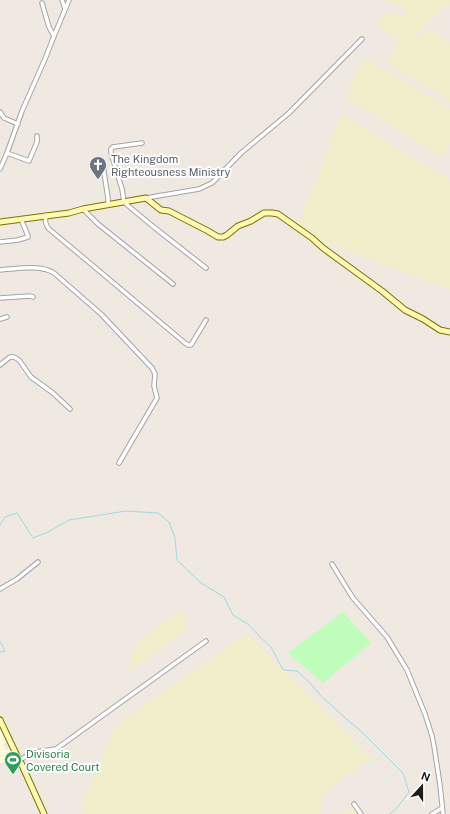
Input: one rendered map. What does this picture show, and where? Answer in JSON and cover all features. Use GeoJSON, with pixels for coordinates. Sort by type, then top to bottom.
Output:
{"type":"FeatureCollection","features":[{"type":"Feature","properties":{"kind":"street"},"geometry":{"type":"LineString","coordinates":[[62,0],[65,9]]}},
{"type":"Feature","properties":{"kind":"street"},"geometry":{"type":"LineString","coordinates":[[0,169],[69,0]]}},
{"type":"Feature","properties":{"kind":"street"},"geometry":{"type":"LineString","coordinates":[[42,3],[49,27],[54,36]]}},
{"type":"Feature","properties":{"kind":"street"},"geometry":{"type":"LineString","coordinates":[[0,222],[69,213],[82,209],[199,189],[212,183],[241,153],[289,113],[362,39]]}},
{"type":"Feature","properties":{"kind":"street"},"geometry":{"type":"LineString","coordinates":[[0,112],[4,118],[18,124]]}},
{"type":"Feature","properties":{"kind":"street"},"geometry":{"type":"LineString","coordinates":[[7,153],[29,161],[36,145],[37,136]]}},
{"type":"Feature","properties":{"kind":"street"},"geometry":{"type":"LineString","coordinates":[[142,143],[113,147],[110,153],[122,189],[124,202],[206,268]]}},
{"type":"Feature","properties":{"kind":"street"},"geometry":{"type":"LineString","coordinates":[[103,166],[108,205]]}},
{"type":"Feature","properties":{"kind":"street"},"geometry":{"type":"LineString","coordinates":[[146,198],[161,210],[169,211],[218,237],[228,235],[238,226],[251,221],[264,213],[272,212],[278,214],[382,291],[404,310],[423,319],[440,330],[450,332]]}},
{"type":"Feature","properties":{"kind":"street"},"geometry":{"type":"LineString","coordinates":[[82,209],[98,224],[173,284]]}},
{"type":"Feature","properties":{"kind":"street"},"geometry":{"type":"LineString","coordinates":[[46,215],[45,222],[49,228],[185,343],[191,344],[206,320]]}},
{"type":"Feature","properties":{"kind":"street"},"geometry":{"type":"LineString","coordinates":[[0,242],[28,237],[21,219]]}},
{"type":"Feature","properties":{"kind":"street"},"geometry":{"type":"LineString","coordinates":[[0,270],[39,268],[54,273],[100,314],[152,368],[157,398],[119,463]]}},
{"type":"Feature","properties":{"kind":"street"},"geometry":{"type":"LineString","coordinates":[[0,298],[33,297]]}},
{"type":"Feature","properties":{"kind":"street"},"geometry":{"type":"LineString","coordinates":[[0,319],[8,317]]}},
{"type":"Feature","properties":{"kind":"street"},"geometry":{"type":"LineString","coordinates":[[0,365],[10,357],[14,357],[19,360],[31,377],[53,393],[70,409]]}},
{"type":"Feature","properties":{"kind":"street"},"geometry":{"type":"LineString","coordinates":[[0,589],[17,579],[38,562]]}},
{"type":"Feature","properties":{"kind":"street"},"geometry":{"type":"LineString","coordinates":[[332,564],[353,598],[387,637],[407,670],[425,714],[432,736],[440,784],[443,814]]}},
{"type":"Feature","properties":{"kind":"street"},"geometry":{"type":"LineString","coordinates":[[19,760],[35,752],[56,748],[206,641]]}},
{"type":"Feature","properties":{"kind":"street"},"geometry":{"type":"LineString","coordinates":[[0,720],[21,762],[44,814]]}},
{"type":"Feature","properties":{"kind":"street"},"geometry":{"type":"LineString","coordinates":[[354,804],[361,814]]}},
{"type":"Feature","properties":{"kind":"street"},"geometry":{"type":"LineString","coordinates":[[432,814],[442,808]]}},
{"type":"Feature","properties":{"kind":"shaded area"},"geometry":{"type":"Polygon","coordinates":[[[387,0],[450,0],[450,3],[416,35],[419,37],[429,29],[450,43],[450,102],[387,62],[399,40],[378,27],[385,13],[407,16],[404,9],[387,0]]]}},
{"type":"Feature","properties":{"kind":"shaded area"},"geometry":{"type":"Polygon","coordinates":[[[363,57],[450,108],[450,143],[442,157],[347,99],[363,57]]]}},
{"type":"Feature","properties":{"kind":"shaded area"},"geometry":{"type":"Polygon","coordinates":[[[341,114],[450,180],[450,290],[319,240],[298,225],[341,114]]]}},
{"type":"Feature","properties":{"kind":"shaded area"},"geometry":{"type":"Polygon","coordinates":[[[180,611],[188,615],[183,622],[188,629],[126,673],[138,642],[180,611]]]}},
{"type":"Feature","properties":{"kind":"shaded area"},"geometry":{"type":"Polygon","coordinates":[[[246,633],[372,758],[342,778],[322,796],[322,808],[317,812],[320,814],[86,814],[81,807],[116,726],[246,633]]]}},
{"type":"Feature","properties":{"kind":"shaded area"},"geometry":{"type":"Polygon","coordinates":[[[0,717],[10,740],[3,744],[6,750],[12,748],[16,756],[0,764],[0,717]]]}},
{"type":"Feature","properties":{"kind":"shaded area"},"geometry":{"type":"Polygon","coordinates":[[[353,807],[359,814],[339,814],[353,807]]]}},
{"type":"Feature","properties":{"kind":"green space"},"geometry":{"type":"Polygon","coordinates":[[[343,612],[371,643],[323,683],[288,653],[343,612]]]}},
{"type":"Feature","properties":{"kind":"waterway"},"geometry":{"type":"LineString","coordinates":[[0,525],[5,517],[17,513],[33,538],[48,532],[69,520],[126,511],[158,513],[169,522],[175,538],[177,560],[201,583],[224,597],[233,615],[249,625],[271,647],[283,670],[297,671],[321,696],[363,733],[403,773],[409,792],[396,809],[389,814]]}},
{"type":"Feature","properties":{"kind":"waterway"},"geometry":{"type":"LineString","coordinates":[[0,641],[5,651],[0,652]]}},
{"type":"Feature","properties":{"kind":"place","name":"The Kingdom Righteousness Ministry"},"geometry":{"type":"Point","coordinates":[98,180]}},
{"type":"Feature","properties":{"kind":"place","name":"Divisoria Covered Court"},"geometry":{"type":"Point","coordinates":[13,775]}}]}
